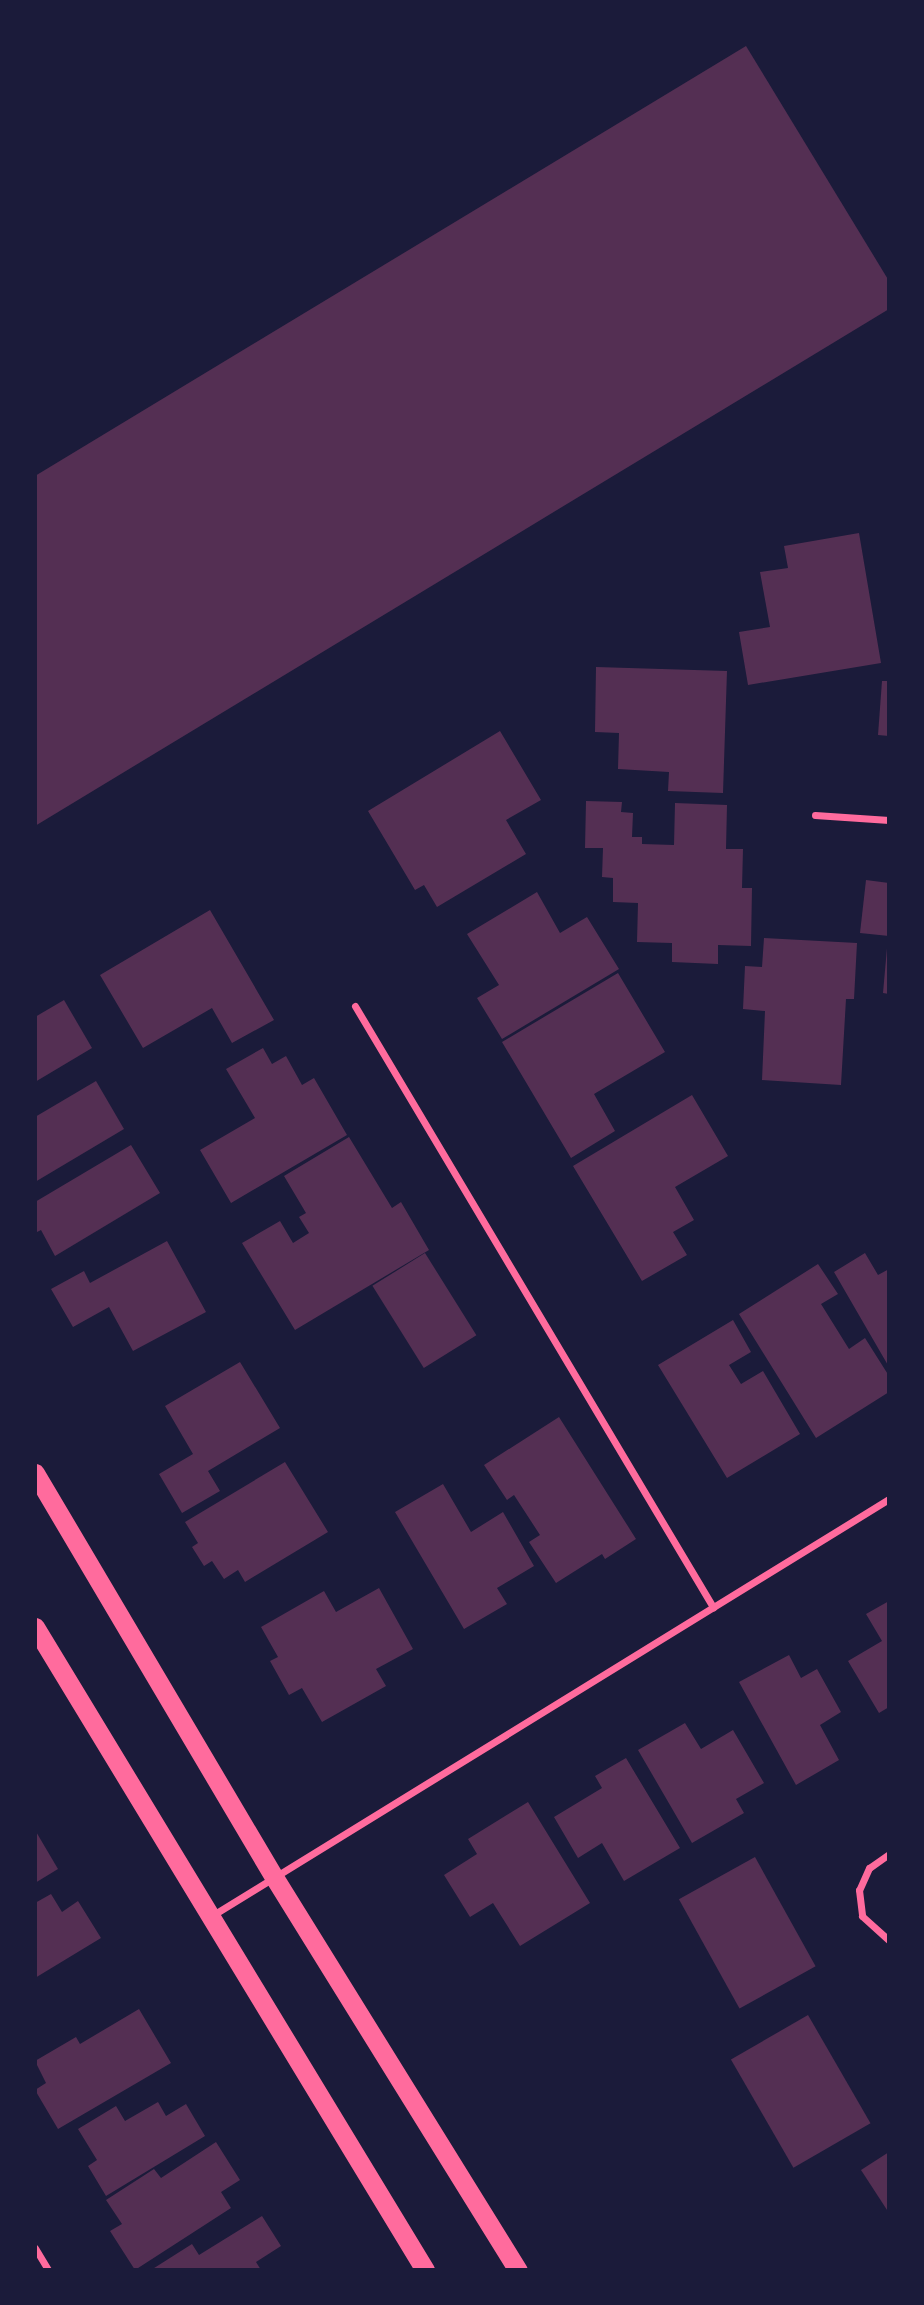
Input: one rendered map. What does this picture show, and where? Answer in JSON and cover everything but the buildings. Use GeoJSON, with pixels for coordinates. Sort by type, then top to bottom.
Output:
{"type":"FeatureCollection","features":[{"type":"Feature","properties":{"kind":"highway"},"geometry":{"type":"LineString","coordinates":[[35,1473],[274,1877],[518,2270]]}},
{"type":"Feature","properties":{"kind":"highway"},"geometry":{"type":"LineString","coordinates":[[35,1627],[425,2270]]}},
{"type":"Feature","properties":{"kind":"street"},"geometry":{"type":"LineString","coordinates":[[814,815],[889,820]]}},
{"type":"Feature","properties":{"kind":"street"},"geometry":{"type":"LineString","coordinates":[[355,1006],[713,1607]]}},
{"type":"Feature","properties":{"kind":"street"},"geometry":{"type":"LineString","coordinates":[[211,1917],[889,1499]]}},
{"type":"Feature","properties":{"kind":"street"},"geometry":{"type":"LineString","coordinates":[[889,1854],[869,1868],[859,1890],[862,1916],[889,1940]]}},
{"type":"Feature","properties":{"kind":"street"},"geometry":{"type":"LineString","coordinates":[[35,2248],[48,2270]]}}]}
